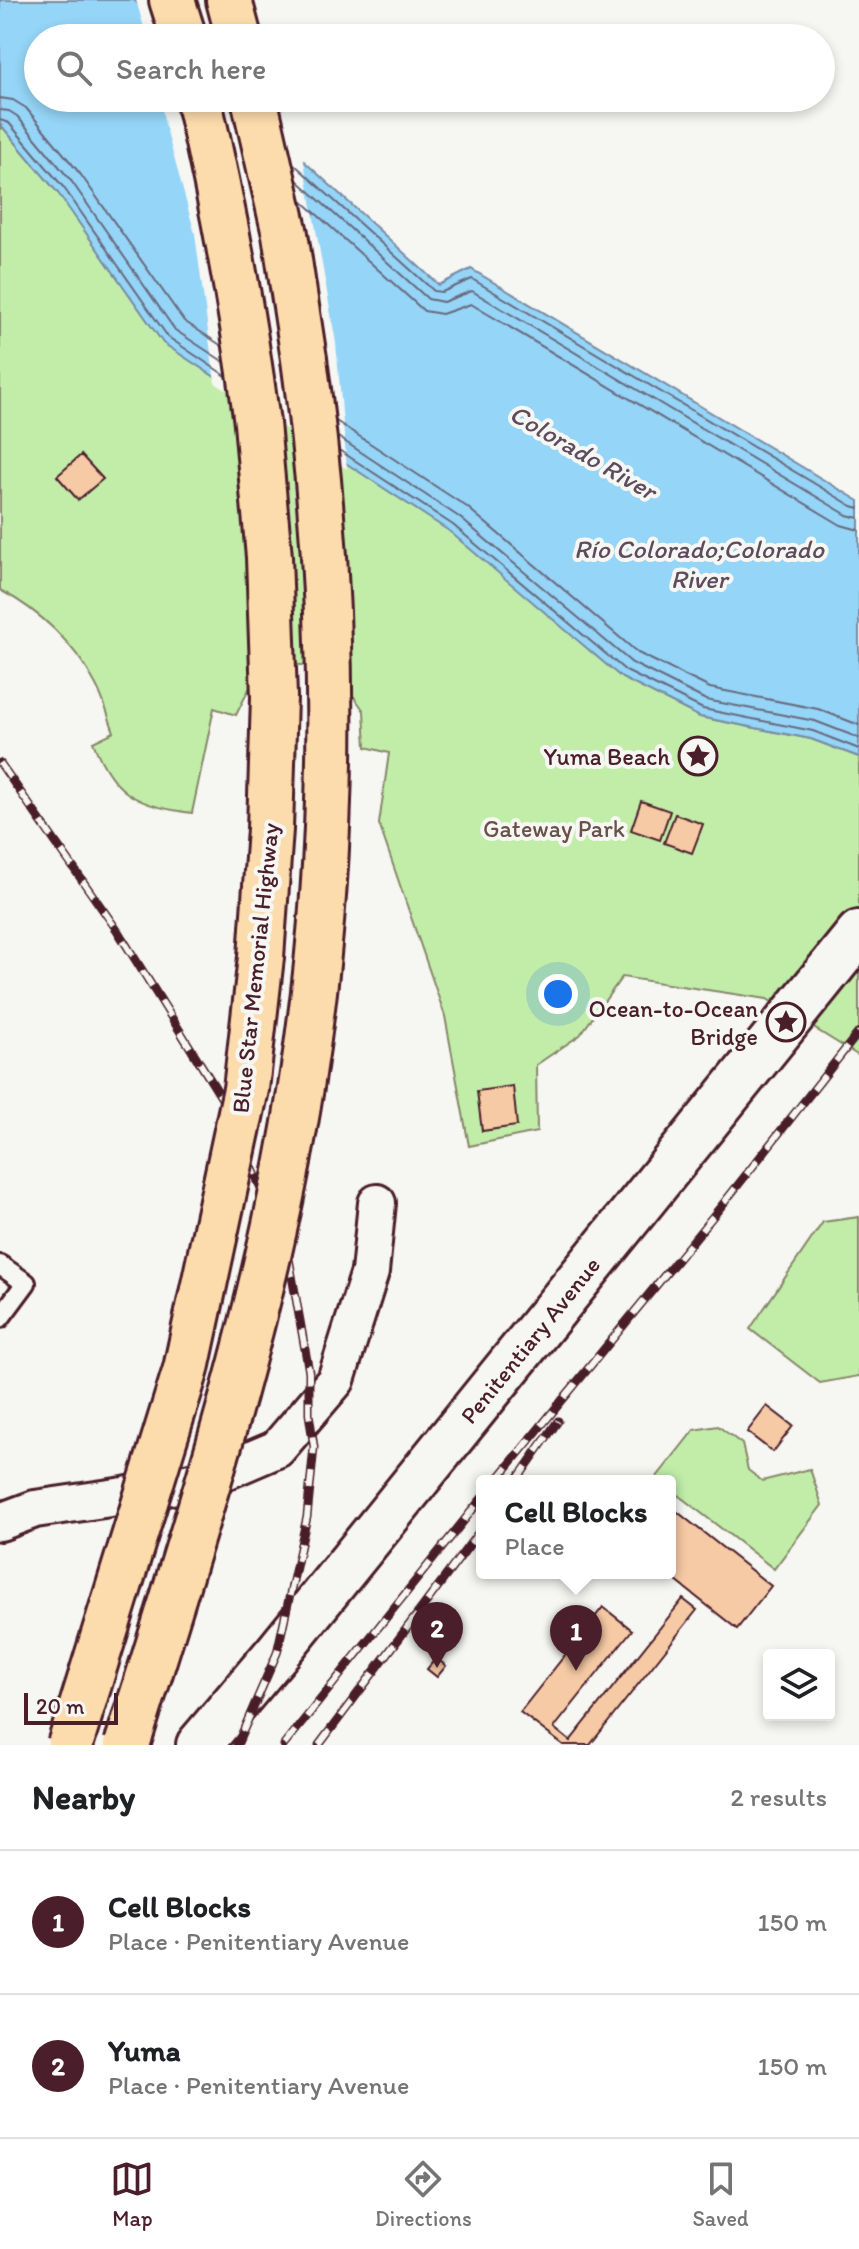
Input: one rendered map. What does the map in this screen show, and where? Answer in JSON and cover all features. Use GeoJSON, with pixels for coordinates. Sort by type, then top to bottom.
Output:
{"type":"FeatureCollection","features":[{"type":"Feature","properties":{"kind":"highway"},"geometry":{"type":"LineString","coordinates":[[172,0],[180,24]]}},
{"type":"Feature","properties":{"kind":"highway"},"geometry":{"type":"LineString","coordinates":[[229,0],[235,24]]}},
{"type":"Feature","properties":{"kind":"highway","name":"Blue Star Memorial Highway"},"geometry":{"type":"LineString","coordinates":[[70,1745],[186,1369],[246,1089],[261,957],[270,829],[274,697],[269,557],[248,355],[216,172],[201,112]]}},
{"type":"Feature","properties":{"kind":"highway"},"geometry":{"type":"LineString","coordinates":[[127,1745],[247,1344],[301,1086],[321,915],[329,702],[325,558],[313,425],[285,234],[257,112]]}},
{"type":"Feature","properties":{"kind":"street","name":"Penitentiary Avenue"},"geometry":{"type":"LineString","coordinates":[[199,1745],[277,1653],[859,933]]}},
{"type":"Feature","properties":{"kind":"street"},"geometry":{"type":"LineString","coordinates":[[0,1522],[35,1509],[124,1496],[209,1478],[277,1449],[336,1380],[370,1272],[377,1203]]}},
{"type":"Feature","properties":{"kind":"lane"},"geometry":{"type":"LineString","coordinates":[[0,1265],[26,1283],[0,1318]]}},
{"type":"Feature","properties":{"kind":"green space","name":"Gateway Park"},"geometry":{"type":"Polygon","coordinates":[[[0,124],[58,193],[622,678],[700,717],[811,739],[859,757],[859,1056],[767,999],[622,977],[580,1035],[536,1065],[537,1132],[469,1146],[445,1016],[379,824],[389,753],[366,747],[364,711],[343,681],[312,666],[279,663],[258,671],[236,715],[214,708],[192,813],[142,801],[119,786],[109,774],[93,742],[114,732],[101,696],[87,670],[67,642],[42,618],[0,590],[0,124]]]}},
{"type":"Feature","properties":{"kind":"green space"},"geometry":{"type":"Polygon","coordinates":[[[859,1217],[859,1376],[820,1383],[750,1329],[823,1222],[859,1217]]]}},
{"type":"Feature","properties":{"kind":"green space"},"geometry":{"type":"Polygon","coordinates":[[[718,1426],[742,1444],[748,1470],[762,1481],[810,1469],[822,1505],[774,1569],[676,1494],[676,1475],[658,1475],[694,1430],[718,1426]]]}},
{"type":"Feature","properties":{"kind":"water","name":"Río Colorado;Colorado River"},"geometry":{"type":"Polygon","coordinates":[[[0,0],[134,0],[159,24],[24,24],[24,112],[250,112],[439,285],[471,269],[859,501],[859,757],[811,739],[700,717],[622,678],[449,531],[163,343],[58,193],[0,124],[0,0]]]}},
{"type":"Feature","properties":{"kind":"pier"},"geometry":{"type":"Polygon","coordinates":[[[136,0],[140,0],[163,24],[143,24],[136,0]]]}},
{"type":"Feature","properties":{"kind":"pier"},"geometry":{"type":"Polygon","coordinates":[[[163,112],[256,112],[303,156],[336,343],[347,469],[215,383],[195,234],[163,112]]]}},
{"type":"Feature","properties":{"kind":"building"},"geometry":{"type":"Polygon","coordinates":[[[81,455],[103,479],[78,500],[57,476],[81,455]]]}},
{"type":"Feature","properties":{"kind":"building"},"geometry":{"type":"Polygon","coordinates":[[[641,801],[670,811],[660,840],[631,830],[641,801]]]}},
{"type":"Feature","properties":{"kind":"building"},"geometry":{"type":"Polygon","coordinates":[[[675,814],[703,824],[692,853],[664,843],[675,814]]]}},
{"type":"Feature","properties":{"kind":"building"},"geometry":{"type":"Polygon","coordinates":[[[513,1086],[517,1126],[482,1131],[477,1091],[513,1086]]]}},
{"type":"Feature","properties":{"kind":"building"},"geometry":{"type":"Polygon","coordinates":[[[767,1406],[793,1426],[773,1452],[747,1432],[767,1406]]]}},
{"type":"Feature","properties":{"kind":"building"},"geometry":{"type":"Polygon","coordinates":[[[676,1511],[771,1586],[737,1629],[674,1579],[676,1511]]]}},
{"type":"Feature","properties":{"kind":"building"},"geometry":{"type":"Polygon","coordinates":[[[683,1599],[697,1610],[590,1745],[563,1745],[520,1712],[603,1607],[632,1630],[554,1728],[570,1741],[683,1599]]]}},
{"type":"Feature","properties":{"kind":"building"},"geometry":{"type":"Polygon","coordinates":[[[436,1658],[446,1666],[437,1677],[427,1669],[436,1658]]]}},
{"type":"Feature","properties":{"kind":"railway"},"geometry":{"type":"LineString","coordinates":[[0,763],[117,930],[226,1105],[288,1253],[309,1372],[309,1414],[314,1447],[307,1517],[277,1653],[237,1745]]}},
{"type":"Feature","properties":{"kind":"railway"},"geometry":{"type":"LineString","coordinates":[[501,1475],[859,1032]]}},
{"type":"Feature","properties":{"kind":"railway"},"geometry":{"type":"LineString","coordinates":[[520,1475],[558,1421]]}},
{"type":"Feature","properties":{"kind":"railway"},"geometry":{"type":"LineString","coordinates":[[284,1745],[476,1505]]}},
{"type":"Feature","properties":{"kind":"railway"},"geometry":{"type":"LineString","coordinates":[[319,1745],[476,1536]]}},
{"type":"Feature","properties":{"kind":"place","name":"Yuma Beach"},"geometry":{"type":"Point","coordinates":[698,756]}},
{"type":"Feature","properties":{"kind":"place","name":"Ocean-to-Ocean Bridge"},"geometry":{"type":"Point","coordinates":[786,1022]}},
{"type":"Feature","properties":{"kind":"place","name":"Yuma"},"geometry":{"type":"Point","coordinates":[437,1668]}},
{"type":"Feature","properties":{"kind":"place","name":"Cell Blocks"},"geometry":{"type":"Point","coordinates":[576,1671]}},
{"type":"Feature","properties":{"kind":"water label","name":"Colorado River"},"geometry":{"type":"Point","coordinates":[583,452]}}]}
